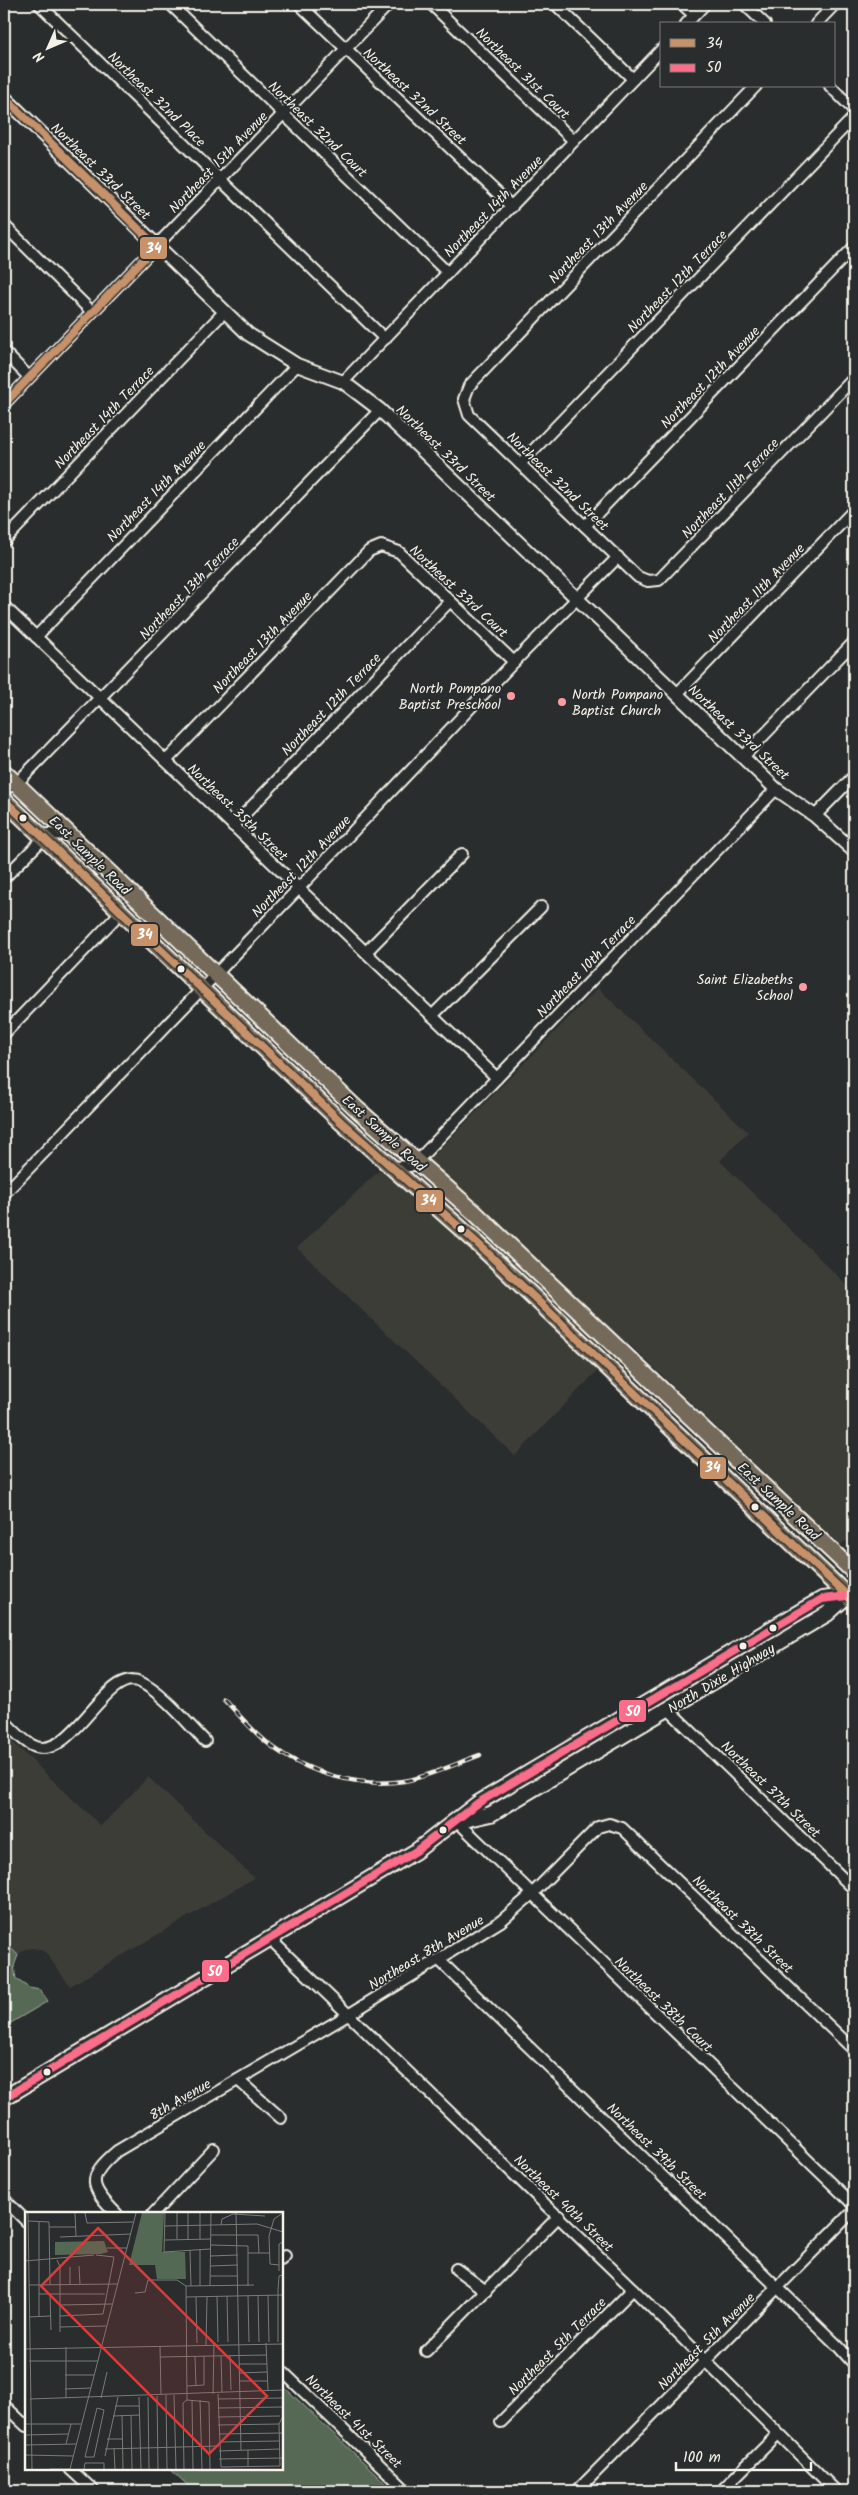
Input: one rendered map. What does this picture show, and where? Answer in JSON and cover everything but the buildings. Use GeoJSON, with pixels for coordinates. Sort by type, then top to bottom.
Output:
{"type":"FeatureCollection","features":[{"type":"Feature","properties":{"kind":"main road","name":"East Sample Road"},"geometry":{"type":"LineString","coordinates":[[4,772],[10,786],[69,835],[416,1162],[476,1213],[854,1572]]}},
{"type":"Feature","properties":{"kind":"main road","name":"East Sample Road"},"geometry":{"type":"LineString","coordinates":[[4,800],[390,1166],[489,1254],[633,1392],[852,1596]]}},
{"type":"Feature","properties":{"kind":"main road"},"geometry":{"type":"LineString","coordinates":[[410,1184],[425,1179],[438,1181]]}},
{"type":"Feature","properties":{"kind":"main road"},"geometry":{"type":"LineString","coordinates":[[633,1392],[651,1397],[666,1395]]}},
{"type":"Feature","properties":{"kind":"main road","name":"North Dixie Highway"},"geometry":{"type":"LineString","coordinates":[[457,1821],[491,1814],[669,1710],[827,1614],[852,1596]]}},
{"type":"Feature","properties":{"kind":"main road","name":"North Dixie Highway"},"geometry":{"type":"LineString","coordinates":[[4,2098],[416,1851],[478,1803],[806,1608],[822,1599],[852,1596]]}},
{"type":"Feature","properties":{"kind":"street","name":"Northeast 32nd Place"},"geometry":{"type":"LineString","coordinates":[[39,4],[385,339]]}},
{"type":"Feature","properties":{"kind":"street","name":"Northeast 32nd Court"},"geometry":{"type":"LineString","coordinates":[[170,4],[448,273]]}},
{"type":"Feature","properties":{"kind":"street","name":"Northeast 32nd Street"},"geometry":{"type":"LineString","coordinates":[[299,4],[512,207]]}},
{"type":"Feature","properties":{"kind":"street","name":"Northeast 15th Avenue"},"geometry":{"type":"LineString","coordinates":[[4,404],[389,4]]}},
{"type":"Feature","properties":{"kind":"street","name":"Northeast 31st Court"},"geometry":{"type":"LineString","coordinates":[[431,4],[574,141]]}},
{"type":"Feature","properties":{"kind":"street"},"geometry":{"type":"LineString","coordinates":[[555,4],[634,79]]}},
{"type":"Feature","properties":{"kind":"street"},"geometry":{"type":"LineString","coordinates":[[682,4],[694,15]]}},
{"type":"Feature","properties":{"kind":"street"},"geometry":{"type":"LineString","coordinates":[[688,22],[705,4]]}},
{"type":"Feature","properties":{"kind":"street"},"geometry":{"type":"LineString","coordinates":[[744,4],[763,22]]}},
{"type":"Feature","properties":{"kind":"street"},"geometry":{"type":"LineString","coordinates":[[818,22],[835,4]]}},
{"type":"Feature","properties":{"kind":"street","name":"Northeast 14th Avenue"},"geometry":{"type":"LineString","coordinates":[[343,382],[660,51]]}},
{"type":"Feature","properties":{"kind":"street","name":"Northeast 13th Avenue"},"geometry":{"type":"LineString","coordinates":[[464,399],[469,386],[754,88]]}},
{"type":"Feature","properties":{"kind":"street"},"geometry":{"type":"LineString","coordinates":[[832,88],[854,110]]}},
{"type":"Feature","properties":{"kind":"street","name":"Northeast 33rd Street"},"geometry":{"type":"LineString","coordinates":[[4,97],[248,334],[297,365],[343,382],[380,410],[776,789],[815,816],[854,851]]}},
{"type":"Feature","properties":{"kind":"street","name":"Northeast 12th Terrace"},"geometry":{"type":"LineString","coordinates":[[520,464],[854,117]]}},
{"type":"Feature","properties":{"kind":"street"},"geometry":{"type":"LineString","coordinates":[[4,225],[92,312]]}},
{"type":"Feature","properties":{"kind":"street","name":"Northeast 12th Avenue"},"geometry":{"type":"LineString","coordinates":[[585,526],[854,247]]}},
{"type":"Feature","properties":{"kind":"street","name":"Northeast 14th Terrace"},"geometry":{"type":"LineString","coordinates":[[4,541],[224,312]]}},
{"type":"Feature","properties":{"kind":"street"},"geometry":{"type":"LineString","coordinates":[[4,352],[29,377]]}},
{"type":"Feature","properties":{"kind":"street","name":"Northeast 14th Avenue"},"geometry":{"type":"LineString","coordinates":[[36,636],[297,365]]}},
{"type":"Feature","properties":{"kind":"street","name":"Northeast 11th Terrace"},"geometry":{"type":"LineString","coordinates":[[618,557],[638,577],[648,581],[658,580],[854,378]]}},
{"type":"Feature","properties":{"kind":"street","name":"Northeast 32nd Street"},"geometry":{"type":"LineString","coordinates":[[464,399],[469,415],[618,557]]}},
{"type":"Feature","properties":{"kind":"street","name":"Northeast 13th Terrace"},"geometry":{"type":"LineString","coordinates":[[10,786],[101,700],[380,410]]}},
{"type":"Feature","properties":{"kind":"street","name":"Northeast 11th Avenue"},"geometry":{"type":"LineString","coordinates":[[677,694],[854,510]]}},
{"type":"Feature","properties":{"kind":"street","name":"Northeast 13th Avenue"},"geometry":{"type":"LineString","coordinates":[[166,761],[369,551],[381,546]]}},
{"type":"Feature","properties":{"kind":"street","name":"Northeast 33rd Court"},"geometry":{"type":"LineString","coordinates":[[381,546],[399,552],[514,662]]}},
{"type":"Feature","properties":{"kind":"street","name":"Northeast 12th Avenue"},"geometry":{"type":"LineString","coordinates":[[4,1194],[514,662],[618,557]]}},
{"type":"Feature","properties":{"kind":"street","name":"Northeast 12th Terrace"},"geometry":{"type":"LineString","coordinates":[[232,826],[450,601]]}},
{"type":"Feature","properties":{"kind":"street","name":"Northeast 35th Street"},"geometry":{"type":"LineString","coordinates":[[4,606],[497,1078]]}},
{"type":"Feature","properties":{"kind":"street"},"geometry":{"type":"LineString","coordinates":[[743,757],[854,642]]}},
{"type":"Feature","properties":{"kind":"street"},"geometry":{"type":"LineString","coordinates":[[815,816],[854,776]]}},
{"type":"Feature","properties":{"kind":"street","name":"Northeast 10th Terrace"},"geometry":{"type":"LineString","coordinates":[[416,1162],[776,789]]}},
{"type":"Feature","properties":{"kind":"street"},"geometry":{"type":"LineString","coordinates":[[4,878],[43,838],[55,833],[69,835]]}},
{"type":"Feature","properties":{"kind":"street"},"geometry":{"type":"LineString","coordinates":[[366,952],[462,854]]}},
{"type":"Feature","properties":{"kind":"street"},"geometry":{"type":"LineString","coordinates":[[432,1016],[541,906]]}},
{"type":"Feature","properties":{"kind":"street"},"geometry":{"type":"LineString","coordinates":[[4,1034],[121,912]]}},
{"type":"Feature","properties":{"kind":"street"},"geometry":{"type":"LineString","coordinates":[[390,1166],[410,1166],[416,1162]]}},
{"type":"Feature","properties":{"kind":"street"},"geometry":{"type":"LineString","coordinates":[[4,1721],[20,1736],[37,1747],[50,1746],[64,1739],[111,1690],[127,1680],[139,1681],[155,1692],[205,1741]]}},
{"type":"Feature","properties":{"kind":"street","name":"Northeast 37th Street"},"geometry":{"type":"LineString","coordinates":[[669,1710],[854,1888]]}},
{"type":"Feature","properties":{"kind":"street","name":"Northeast 38th Court"},"geometry":{"type":"LineString","coordinates":[[457,1821],[531,1895],[854,2204]]}},
{"type":"Feature","properties":{"kind":"street","name":"Northeast 8th Avenue"},"geometry":{"type":"LineString","coordinates":[[238,2080],[502,1921],[531,1895],[598,1827],[609,1824]]}},
{"type":"Feature","properties":{"kind":"street","name":"Northeast 38th Street"},"geometry":{"type":"LineString","coordinates":[[609,1824],[622,1828],[854,2050]]}},
{"type":"Feature","properties":{"kind":"street","name":"Northeast 40th Street"},"geometry":{"type":"LineString","coordinates":[[268,1938],[559,2216],[836,2491]]}},
{"type":"Feature","properties":{"kind":"street","name":"Northeast 39th Street"},"geometry":{"type":"LineString","coordinates":[[440,1960],[853,2361]]}},
{"type":"Feature","properties":{"kind":"street"},"geometry":{"type":"LineString","coordinates":[[238,2080],[281,2118]]}},
{"type":"Feature","properties":{"kind":"street","name":"8th Avenue"},"geometry":{"type":"LineString","coordinates":[[115,2212],[98,2193],[94,2178],[99,2166],[116,2151],[238,2080]]}},
{"type":"Feature","properties":{"kind":"street"},"geometry":{"type":"LineString","coordinates":[[155,2212],[214,2149]]}},
{"type":"Feature","properties":{"kind":"street"},"geometry":{"type":"LineString","coordinates":[[4,2199],[25,2220]]}},
{"type":"Feature","properties":{"kind":"street","name":"Northeast 5th Avenue"},"geometry":{"type":"LineString","coordinates":[[576,2491],[854,2210]]}},
{"type":"Feature","properties":{"kind":"street"},"geometry":{"type":"LineString","coordinates":[[426,2351],[559,2216]]}},
{"type":"Feature","properties":{"kind":"street"},"geometry":{"type":"LineString","coordinates":[[456,2268],[486,2292]]}},
{"type":"Feature","properties":{"kind":"street","name":"Northeast 5th Terrace"},"geometry":{"type":"LineString","coordinates":[[500,2422],[633,2289]]}},
{"type":"Feature","properties":{"kind":"street","name":"Northeast 41st Street"},"geometry":{"type":"LineString","coordinates":[[282,2371],[407,2491]]}},
{"type":"Feature","properties":{"kind":"street"},"geometry":{"type":"LineString","coordinates":[[4,2405],[25,2425]]}},
{"type":"Feature","properties":{"kind":"street"},"geometry":{"type":"LineString","coordinates":[[722,2491],[778,2434]]}},
{"type":"Feature","properties":{"kind":"street"},"geometry":{"type":"LineString","coordinates":[[71,2470],[94,2491]]}},
{"type":"Feature","properties":{"kind":"shaded area"},"geometry":{"type":"Polygon","coordinates":[[[598,988],[748,1132],[720,1161],[854,1292],[854,1536],[840,1545],[626,1341],[515,1456],[297,1248],[381,1169],[435,1154],[598,988]]]}},
{"type":"Feature","properties":{"kind":"shaded area"},"geometry":{"type":"Polygon","coordinates":[[[4,1734],[101,1826],[148,1777],[254,1878],[70,1986],[45,1952],[34,1948],[25,1949],[18,1955],[4,1942],[4,1734]]]}},
{"type":"Feature","properties":{"kind":"green space"},"geometry":{"type":"Polygon","coordinates":[[[4,1942],[18,1955],[14,1966],[16,1979],[29,1988],[40,1990],[48,2001],[4,2027],[4,1942]]]}},
{"type":"Feature","properties":{"kind":"green space"},"geometry":{"type":"Polygon","coordinates":[[[282,2385],[394,2491],[194,2491],[171,2470],[282,2470],[282,2385]]]}},
{"type":"Feature","properties":{"kind":"railway"},"geometry":{"type":"LineString","coordinates":[[224,1699],[258,1735],[284,1755],[316,1771],[351,1780],[387,1783],[404,1781],[433,1773],[480,1755]]}},
{"type":"Feature","properties":{"kind":"transit line","name":"34"},"geometry":{"type":"LineString","coordinates":[[4,97],[156,246],[4,404]]}},
{"type":"Feature","properties":{"kind":"transit line","name":"34"},"geometry":{"type":"LineString","coordinates":[[4,800],[341,1122],[477,1243],[854,1602]]}},
{"type":"Feature","properties":{"kind":"transit line","name":"50"},"geometry":{"type":"LineString","coordinates":[[4,2098],[416,1851],[478,1803],[822,1599],[848,1596]]}},
{"type":"Feature","properties":{"kind":"place","name":"North Pompano Baptist Preschool"},"geometry":{"type":"Point","coordinates":[511,696]}},
{"type":"Feature","properties":{"kind":"place","name":"North Pompano Baptist Church"},"geometry":{"type":"Point","coordinates":[562,702]}},
{"type":"Feature","properties":{"kind":"place","name":"Saint Elizabeths School"},"geometry":{"type":"Point","coordinates":[803,987]}}]}
